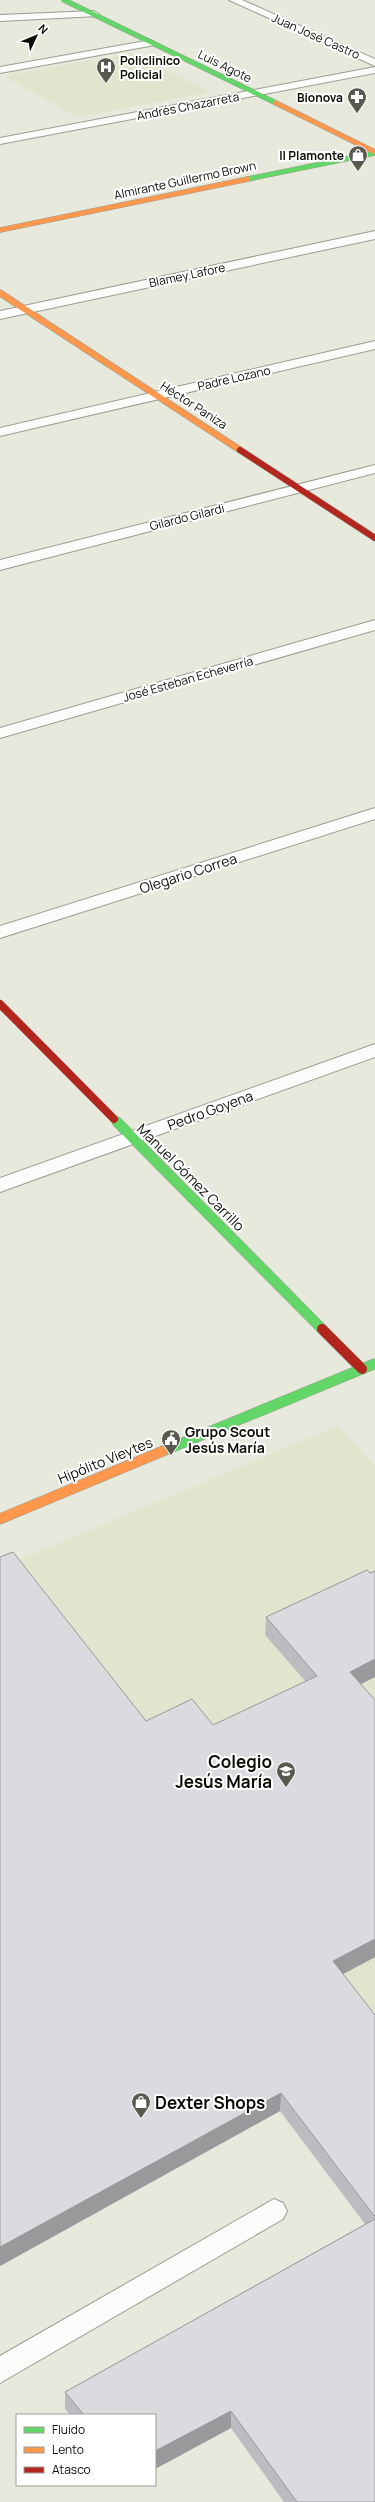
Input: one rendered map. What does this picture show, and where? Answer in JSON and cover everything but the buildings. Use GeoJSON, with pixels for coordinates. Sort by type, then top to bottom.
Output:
{"type":"FeatureCollection","features":[{"type":"Feature","properties":{"kind":"street","name":"Luis Agote"},"geometry":{"type":"LineString","coordinates":[[64,0],[375,153]]}},
{"type":"Feature","properties":{"kind":"street","name":"Juan José Castro"},"geometry":{"type":"LineString","coordinates":[[234,0],[375,63]]}},
{"type":"Feature","properties":{"kind":"street"},"geometry":{"type":"LineString","coordinates":[[0,18],[94,14]]}},
{"type":"Feature","properties":{"kind":"street"},"geometry":{"type":"LineString","coordinates":[[0,70],[151,43]]}},
{"type":"Feature","properties":{"kind":"street","name":"Andrés Chazarreta"},"geometry":{"type":"LineString","coordinates":[[0,141],[375,70]]}},
{"type":"Feature","properties":{"kind":"street","name":"Almirante Guillermo Brown"},"geometry":{"type":"LineString","coordinates":[[0,230],[375,153]]}},
{"type":"Feature","properties":{"kind":"street","name":"Blamey Lafore"},"geometry":{"type":"LineString","coordinates":[[0,315],[375,235]]}},
{"type":"Feature","properties":{"kind":"street","name":"Héctor Paniza"},"geometry":{"type":"LineString","coordinates":[[0,293],[375,538]]}},
{"type":"Feature","properties":{"kind":"street","name":"Padre Lozano"},"geometry":{"type":"LineString","coordinates":[[0,432],[375,345]]}},
{"type":"Feature","properties":{"kind":"street","name":"Gilardo Gilardi"},"geometry":{"type":"LineString","coordinates":[[0,565],[375,469]]}},
{"type":"Feature","properties":{"kind":"street","name":"José Esteban Echeverría"},"geometry":{"type":"LineString","coordinates":[[0,733],[375,625]]}},
{"type":"Feature","properties":{"kind":"street","name":"Olegario Correa"},"geometry":{"type":"LineString","coordinates":[[0,932],[375,813]]}},
{"type":"Feature","properties":{"kind":"street","name":"Manuel Gómez Carrillo"},"geometry":{"type":"LineString","coordinates":[[0,1004],[362,1369]]}},
{"type":"Feature","properties":{"kind":"street","name":"Pedro Goyena"},"geometry":{"type":"LineString","coordinates":[[0,1185],[375,1050]]}},
{"type":"Feature","properties":{"kind":"street","name":"Hipólito Vieytes"},"geometry":{"type":"LineString","coordinates":[[0,1519],[375,1364]]}},
{"type":"Feature","properties":{"kind":"lane"},"geometry":{"type":"LineString","coordinates":[[0,2370],[274,2211]]}},
{"type":"Feature","properties":{"kind":"shaded area","name":"Policlinico Policial"},"geometry":{"type":"Polygon","coordinates":[[[132,53],[210,92],[78,117],[3,76],[132,53]]]}},
{"type":"Feature","properties":{"kind":"shaded area","name":"Colegio Jesús María"},"geometry":{"type":"Polygon","coordinates":[[[337,1426],[375,1465],[375,2017],[19,1560],[337,1426]]]}},
{"type":"Feature","properties":{"kind":"traffic: fast"},"geometry":{"type":"LineString","coordinates":[[64,0],[276,103]]}},
{"type":"Feature","properties":{"kind":"traffic: fast"},"geometry":{"type":"LineString","coordinates":[[248,179],[375,153]]}},
{"type":"Feature","properties":{"kind":"traffic: fast"},"geometry":{"type":"LineString","coordinates":[[114,1119],[322,1329]]}},
{"type":"Feature","properties":{"kind":"traffic: fast"},"geometry":{"type":"LineString","coordinates":[[163,1451],[374,1364]]}},
{"type":"Feature","properties":{"kind":"traffic: slow"},"geometry":{"type":"LineString","coordinates":[[276,103],[375,152]]}},
{"type":"Feature","properties":{"kind":"traffic: slow"},"geometry":{"type":"LineString","coordinates":[[0,230],[248,179]]}},
{"type":"Feature","properties":{"kind":"traffic: slow"},"geometry":{"type":"LineString","coordinates":[[0,293],[240,450]]}},
{"type":"Feature","properties":{"kind":"traffic: slow"},"geometry":{"type":"LineString","coordinates":[[0,1519],[163,1451]]}},
{"type":"Feature","properties":{"kind":"traffic: jam"},"geometry":{"type":"LineString","coordinates":[[240,450],[375,538]]}},
{"type":"Feature","properties":{"kind":"traffic: jam"},"geometry":{"type":"LineString","coordinates":[[0,1004],[114,1119]]}},
{"type":"Feature","properties":{"kind":"traffic: jam"},"geometry":{"type":"LineString","coordinates":[[322,1329],[362,1369]]}},
{"type":"Feature","properties":{"kind":"place","name":"Policlinico Policial"},"geometry":{"type":"Point","coordinates":[106,84]}},
{"type":"Feature","properties":{"kind":"place","name":"Bionova"},"geometry":{"type":"Point","coordinates":[357,114]}},
{"type":"Feature","properties":{"kind":"place","name":"Il Plamonte"},"geometry":{"type":"Point","coordinates":[358,172]}},
{"type":"Feature","properties":{"kind":"place","name":"Grupo Scout Jesús María"},"geometry":{"type":"Point","coordinates":[171,1456]}},
{"type":"Feature","properties":{"kind":"place","name":"Colegio Jesús María"},"geometry":{"type":"Point","coordinates":[286,1788]}},
{"type":"Feature","properties":{"kind":"place","name":"Dexter Shops"},"geometry":{"type":"Point","coordinates":[141,2119]}}]}
